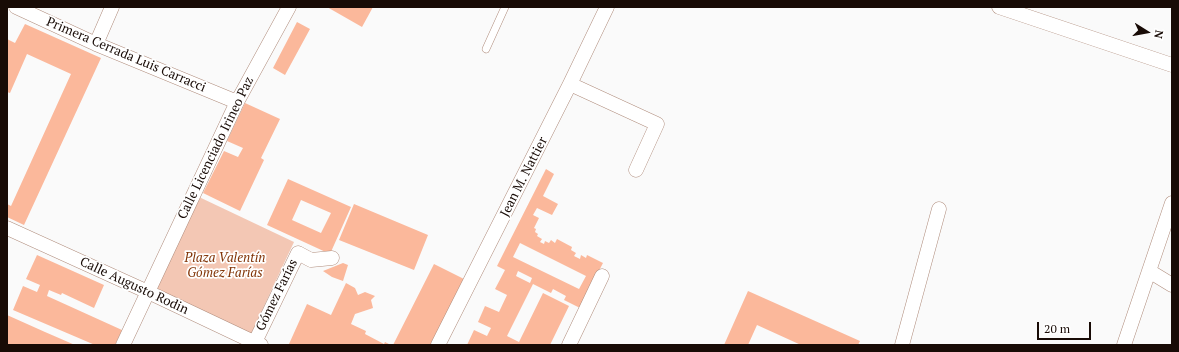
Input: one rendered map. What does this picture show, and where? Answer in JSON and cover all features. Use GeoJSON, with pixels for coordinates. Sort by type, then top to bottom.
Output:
{"type":"FeatureCollection","features":[{"type":"Feature","properties":{"kind":"street","name":"Primera Cerrada Luis Carracci"},"geometry":{"type":"LineString","coordinates":[[16,7],[96,44],[237,102]]}},
{"type":"Feature","properties":{"kind":"street"},"geometry":{"type":"LineString","coordinates":[[96,44],[112,7]]}},
{"type":"Feature","properties":{"kind":"street","name":"Calle Licenciado Irineo Paz"},"geometry":{"type":"LineString","coordinates":[[123,345],[237,102],[289,7]]}},
{"type":"Feature","properties":{"kind":"street","name":"Jean M. Nattier"},"geometry":{"type":"LineString","coordinates":[[438,345],[570,84],[607,7]]}},
{"type":"Feature","properties":{"kind":"street"},"geometry":{"type":"LineString","coordinates":[[999,7],[1172,65]]}},
{"type":"Feature","properties":{"kind":"street"},"geometry":{"type":"LineString","coordinates":[[570,84],[657,124],[636,170]]}},
{"type":"Feature","properties":{"kind":"street"},"geometry":{"type":"LineString","coordinates":[[1124,345],[1172,204]]}},
{"type":"Feature","properties":{"kind":"street"},"geometry":{"type":"LineString","coordinates":[[902,345],[939,209]]}},
{"type":"Feature","properties":{"kind":"street","name":"Calle Augusto Rodin"},"geometry":{"type":"LineString","coordinates":[[7,228],[261,345]]}},
{"type":"Feature","properties":{"kind":"street","name":"Gómez Farías"},"geometry":{"type":"LineString","coordinates":[[261,345],[255,342],[298,253],[311,260],[332,258]]}},
{"type":"Feature","properties":{"kind":"street"},"geometry":{"type":"LineString","coordinates":[[1149,272],[1172,285]]}},
{"type":"Feature","properties":{"kind":"street"},"geometry":{"type":"LineString","coordinates":[[569,345],[602,276]]}},
{"type":"Feature","properties":{"kind":"lane"},"geometry":{"type":"LineString","coordinates":[[486,48],[504,7]]}},
{"type":"Feature","properties":{"kind":"green space","name":"Plaza Valentín Gómez Farías"},"geometry":{"type":"Polygon","coordinates":[[[199,197],[294,242],[251,334],[156,289],[199,197]]]}},
{"type":"Feature","properties":{"kind":"building"},"geometry":{"type":"Polygon","coordinates":[[[327,7],[373,7],[362,27],[327,7]]]}},
{"type":"Feature","properties":{"kind":"building"},"geometry":{"type":"Polygon","coordinates":[[[297,22],[310,29],[285,75],[273,68],[297,22]]]}},
{"type":"Feature","properties":{"kind":"building"},"geometry":{"type":"Polygon","coordinates":[[[25,24],[101,58],[24,225],[7,217],[7,204],[11,206],[71,74],[27,54],[10,93],[7,92],[7,39],[15,43],[25,24]]]}},
{"type":"Feature","properties":{"kind":"building"},"geometry":{"type":"Polygon","coordinates":[[[245,103],[280,119],[261,158],[264,160],[240,211],[203,193],[224,151],[238,157],[243,148],[227,141],[245,103]]]}},
{"type":"Feature","properties":{"kind":"building"},"geometry":{"type":"Polygon","coordinates":[[[546,169],[554,174],[543,196],[558,204],[552,215],[537,208],[533,215],[539,218],[534,228],[536,229],[535,232],[538,234],[537,236],[542,239],[540,242],[544,244],[545,241],[549,243],[551,240],[555,243],[557,239],[572,247],[571,250],[576,253],[574,256],[580,259],[581,255],[586,258],[587,255],[603,263],[580,308],[564,300],[566,296],[553,289],[551,293],[533,284],[507,336],[519,342],[543,293],[569,306],[550,345],[467,345],[474,330],[487,336],[491,328],[478,322],[485,306],[499,312],[507,295],[495,289],[505,270],[497,266],[546,169]],[[520,243],[513,257],[579,289],[586,276],[520,243]],[[518,271],[516,276],[530,283],[532,278],[518,271]]]}},
{"type":"Feature","properties":{"kind":"building"},"geometry":{"type":"Polygon","coordinates":[[[288,179],[351,207],[330,254],[267,225],[288,179]],[[301,200],[292,220],[321,233],[331,213],[301,200]]]}},
{"type":"Feature","properties":{"kind":"building"},"geometry":{"type":"Polygon","coordinates":[[[354,204],[428,235],[414,270],[339,240],[354,204]]]}},
{"type":"Feature","properties":{"kind":"building"},"geometry":{"type":"Polygon","coordinates":[[[37,255],[104,285],[94,308],[62,293],[61,295],[49,290],[47,296],[122,330],[115,345],[95,345],[13,310],[23,286],[37,292],[40,285],[26,279],[37,255]]]}},
{"type":"Feature","properties":{"kind":"building"},"geometry":{"type":"Polygon","coordinates":[[[343,263],[348,265],[343,281],[332,277],[323,271],[343,263]]]}},
{"type":"Feature","properties":{"kind":"building"},"geometry":{"type":"Polygon","coordinates":[[[434,264],[464,279],[431,345],[393,345],[434,264]]]}},
{"type":"Feature","properties":{"kind":"building"},"geometry":{"type":"Polygon","coordinates":[[[346,283],[355,288],[358,295],[365,292],[375,296],[371,300],[373,308],[355,314],[351,324],[366,331],[365,334],[384,344],[385,342],[391,345],[289,344],[307,304],[331,315],[346,283]]]}},
{"type":"Feature","properties":{"kind":"building"},"geometry":{"type":"Polygon","coordinates":[[[748,291],[860,341],[858,345],[801,345],[757,325],[748,345],[724,345],[748,291]]]}},
{"type":"Feature","properties":{"kind":"building"},"geometry":{"type":"Polygon","coordinates":[[[7,315],[75,345],[7,344],[7,315]]]}}]}
